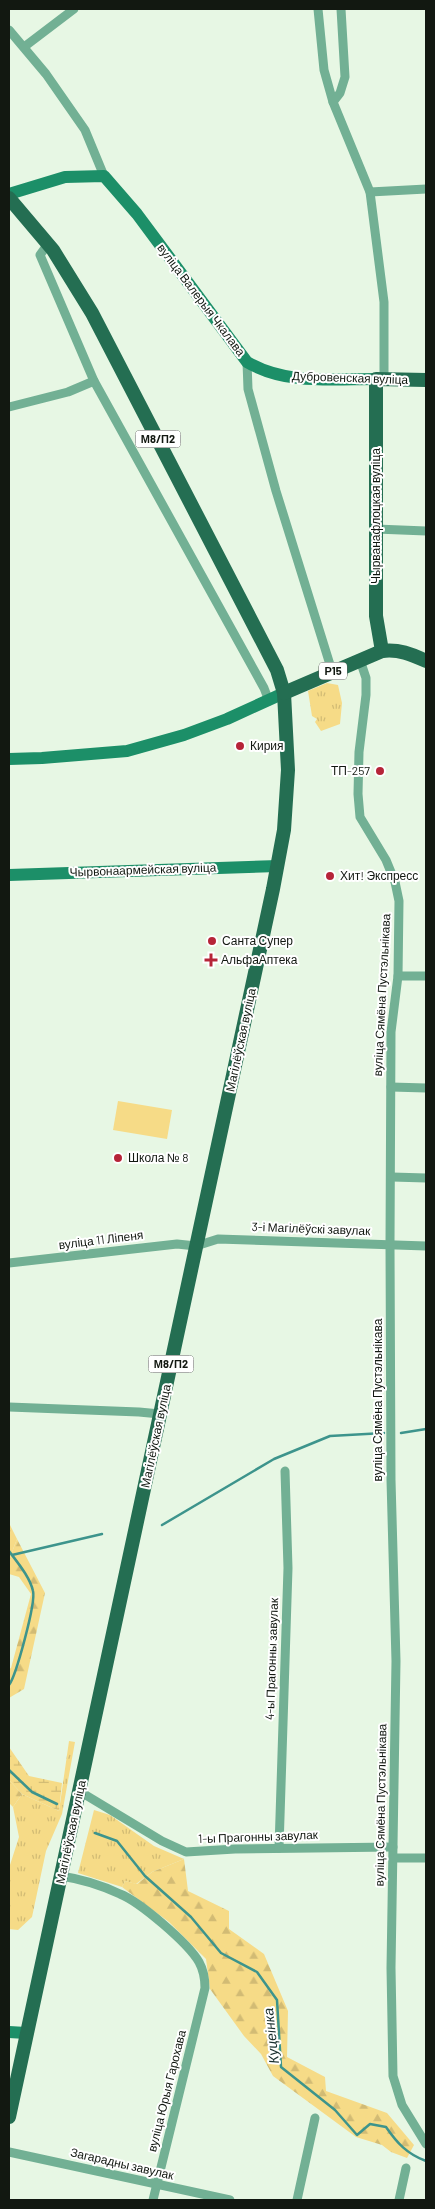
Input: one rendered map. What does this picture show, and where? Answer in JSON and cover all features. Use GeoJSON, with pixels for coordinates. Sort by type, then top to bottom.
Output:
{"type":"FeatureCollection","features":[{"type":"Feature","properties":{"kind":"main road"},"geometry":{"type":"LineString","coordinates":[[9,194],[65,177],[104,176]]}},
{"type":"Feature","properties":{"kind":"main road","name":"вуліца Валерыя Чкалава"},"geometry":{"type":"LineString","coordinates":[[104,176],[137,214],[248,362]]}},
{"type":"Feature","properties":{"kind":"main road","name":"М8/П2"},"geometry":{"type":"LineString","coordinates":[[9,198],[48,244],[92,313],[122,367],[223,568],[266,647],[277,670],[284,693]]}},
{"type":"Feature","properties":{"kind":"main road","name":"Дубровенская вуліца"},"geometry":{"type":"LineString","coordinates":[[248,362],[263,371],[283,376],[312,379],[426,380]]}},
{"type":"Feature","properties":{"kind":"main road","name":"Чырванафлоцкая вуліца"},"geometry":{"type":"LineString","coordinates":[[380,379],[376,616],[382,651]]}},
{"type":"Feature","properties":{"kind":"main road","name":"Р15"},"geometry":{"type":"LineString","coordinates":[[284,693],[382,651],[394,650],[405,652],[426,661]]}},
{"type":"Feature","properties":{"kind":"main road"},"geometry":{"type":"LineString","coordinates":[[9,759],[127,751],[184,735],[269,701],[284,693]]}},
{"type":"Feature","properties":{"kind":"main road","name":"Магілёўская вуліца"},"geometry":{"type":"LineString","coordinates":[[9,2117],[278,866],[284,830],[288,770],[284,693]]}},
{"type":"Feature","properties":{"kind":"main road","name":"Чырвонаармейская вуліца"},"geometry":{"type":"LineString","coordinates":[[9,875],[278,866]]}},
{"type":"Feature","properties":{"kind":"main road"},"geometry":{"type":"LineString","coordinates":[[9,2032],[26,2033]]}},
{"type":"Feature","properties":{"kind":"street"},"geometry":{"type":"LineString","coordinates":[[24,47],[74,9]]}},
{"type":"Feature","properties":{"kind":"street","name":"Чырванафлоцкая вуліца"},"geometry":{"type":"LineString","coordinates":[[318,9],[324,70],[333,102],[370,192],[384,302],[380,379]]}},
{"type":"Feature","properties":{"kind":"street"},"geometry":{"type":"LineString","coordinates":[[333,102],[340,93],[345,77],[341,9]]}},
{"type":"Feature","properties":{"kind":"street","name":"вуліца Валерыя Чкалава"},"geometry":{"type":"LineString","coordinates":[[9,30],[46,74],[85,130],[104,176]]}},
{"type":"Feature","properties":{"kind":"street"},"geometry":{"type":"LineString","coordinates":[[370,192],[426,189]]}},
{"type":"Feature","properties":{"kind":"street"},"geometry":{"type":"LineString","coordinates":[[48,244],[40,255],[94,381],[260,680],[269,701]]}},
{"type":"Feature","properties":{"kind":"street","name":"вуліца Валерыя Чкалава"},"geometry":{"type":"LineString","coordinates":[[248,362],[248,389],[276,491],[332,672]]}},
{"type":"Feature","properties":{"kind":"street"},"geometry":{"type":"LineString","coordinates":[[9,407],[68,392],[94,381]]}},
{"type":"Feature","properties":{"kind":"street"},"geometry":{"type":"LineString","coordinates":[[376,529],[426,531]]}},
{"type":"Feature","properties":{"kind":"street","name":"вуліца Сямёна Пустэльнікава"},"geometry":{"type":"LineString","coordinates":[[360,660],[366,678],[366,695],[358,752],[360,817],[386,860],[396,882],[399,901],[398,976],[391,1032],[391,1480],[396,1661],[391,1968],[393,2076],[402,2105],[426,2144]]}},
{"type":"Feature","properties":{"kind":"street"},"geometry":{"type":"LineString","coordinates":[[398,976],[426,976]]}},
{"type":"Feature","properties":{"kind":"street"},"geometry":{"type":"LineString","coordinates":[[391,1087],[426,1088]]}},
{"type":"Feature","properties":{"kind":"street"},"geometry":{"type":"LineString","coordinates":[[392,1177],[426,1178]]}},
{"type":"Feature","properties":{"kind":"street","name":"3-і Магілёўскі завулак"},"geometry":{"type":"LineString","coordinates":[[196,1246],[218,1239],[426,1246]]}},
{"type":"Feature","properties":{"kind":"street","name":"вуліца 11 Ліпеня"},"geometry":{"type":"LineString","coordinates":[[9,1264],[177,1244],[196,1246]]}},
{"type":"Feature","properties":{"kind":"street"},"geometry":{"type":"LineString","coordinates":[[9,1407],[160,1414]]}},
{"type":"Feature","properties":{"kind":"street","name":"4-ы Прагонны завулак"},"geometry":{"type":"LineString","coordinates":[[279,1848],[288,1568],[285,1471]]}},
{"type":"Feature","properties":{"kind":"street","name":"1-ы Прагонны завулак"},"geometry":{"type":"LineString","coordinates":[[79,1791],[162,1841],[186,1852],[279,1848],[393,1847]]}},
{"type":"Feature","properties":{"kind":"street"},"geometry":{"type":"LineString","coordinates":[[394,1858],[426,1858]]}},
{"type":"Feature","properties":{"kind":"street","name":"вуліца Юрыя Гарохава"},"geometry":{"type":"LineString","coordinates":[[61,1876],[90,1882],[122,1894],[163,1924],[184,1943],[199,1962],[204,1975],[205,1988],[153,2200]]}},
{"type":"Feature","properties":{"kind":"street"},"geometry":{"type":"LineString","coordinates":[[297,2200],[315,2118]]}},
{"type":"Feature","properties":{"kind":"street","name":"Загарадны завулак"},"geometry":{"type":"LineString","coordinates":[[9,2152],[230,2200]]}},
{"type":"Feature","properties":{"kind":"street"},"geometry":{"type":"LineString","coordinates":[[399,2200],[406,2168]]}},
{"type":"Feature","properties":{"kind":"green space"},"geometry":{"type":"Polygon","coordinates":[[[327,683],[338,685],[342,703],[340,724],[321,731],[315,722],[317,719],[312,716],[308,691],[327,683]]]}},
{"type":"Feature","properties":{"kind":"green space"},"geometry":{"type":"Polygon","coordinates":[[[118,1101],[172,1110],[167,1139],[113,1130],[118,1101]]]}},
{"type":"Feature","properties":{"kind":"green space"},"geometry":{"type":"Polygon","coordinates":[[[9,1523],[17,1539],[9,1560],[9,1523]]]}},
{"type":"Feature","properties":{"kind":"green space"},"geometry":{"type":"Polygon","coordinates":[[[17,1539],[45,1593],[24,1689],[9,1698],[9,1669],[11,1668],[31,1594],[19,1577],[9,1574],[9,1560],[17,1539]]]}},
{"type":"Feature","properties":{"kind":"green space"},"geometry":{"type":"Polygon","coordinates":[[[69,1741],[75,1742],[62,1814],[46,1851],[32,1917],[18,1930],[9,1929],[9,1868],[19,1837],[13,1807],[22,1794],[59,1811],[69,1741]]]}},
{"type":"Feature","properties":{"kind":"green space"},"geometry":{"type":"Polygon","coordinates":[[[9,1747],[29,1776],[62,1783],[59,1811],[22,1794],[9,1780],[9,1747]]]}},
{"type":"Feature","properties":{"kind":"green space"},"geometry":{"type":"Polygon","coordinates":[[[9,1780],[22,1794],[13,1807],[9,1803],[9,1780]]]}},
{"type":"Feature","properties":{"kind":"green space"},"geometry":{"type":"Polygon","coordinates":[[[94,1810],[110,1815],[154,1846],[184,1859],[152,1872],[136,1884],[125,1881],[122,1887],[78,1873],[94,1810]]]}},
{"type":"Feature","properties":{"kind":"green space"},"geometry":{"type":"Polygon","coordinates":[[[184,1859],[188,1891],[229,1911],[229,1929],[264,1954],[288,2011],[287,2057],[325,2077],[326,2091],[387,2113],[414,2145],[407,2158],[391,2152],[382,2145],[356,2137],[273,2076],[261,2054],[244,2036],[210,1989],[206,1959],[169,1922],[122,1887],[125,1881],[137,1884],[152,1872],[184,1859]]]}},
{"type":"Feature","properties":{"kind":"waterway"},"geometry":{"type":"LineString","coordinates":[[401,1433],[426,1429]]}},
{"type":"Feature","properties":{"kind":"waterway"},"geometry":{"type":"LineString","coordinates":[[162,1525],[274,1459],[330,1436],[384,1433]]}},
{"type":"Feature","properties":{"kind":"waterway"},"geometry":{"type":"LineString","coordinates":[[12,1555],[102,1534]]}},
{"type":"Feature","properties":{"kind":"waterway","name":"Куцеінка"},"geometry":{"type":"LineString","coordinates":[[9,1551],[23,1570],[33,1591],[32,1609],[25,1639],[9,1685]]}},
{"type":"Feature","properties":{"kind":"waterway","name":"Куцеінка"},"geometry":{"type":"LineString","coordinates":[[9,1770],[32,1792],[57,1804]]}},
{"type":"Feature","properties":{"kind":"waterway","name":"Куцеінка"},"geometry":{"type":"LineString","coordinates":[[95,1833],[117,1841],[145,1876],[191,1917],[221,1953],[257,1972],[277,2000],[281,2067],[335,2110],[357,2135],[370,2124],[386,2127],[403,2147],[413,2155],[426,2161]]}},
{"type":"Feature","properties":{"kind":"place","name":"Кирия"},"geometry":{"type":"Point","coordinates":[240,746]}},
{"type":"Feature","properties":{"kind":"place","name":"ТП-257"},"geometry":{"type":"Point","coordinates":[380,771]}},
{"type":"Feature","properties":{"kind":"place","name":"Хит! Экспресс"},"geometry":{"type":"Point","coordinates":[330,876]}},
{"type":"Feature","properties":{"kind":"place","name":"Санта Супер"},"geometry":{"type":"Point","coordinates":[212,941]}},
{"type":"Feature","properties":{"kind":"place","name":"АльфаАптека"},"geometry":{"type":"Point","coordinates":[211,960]}},
{"type":"Feature","properties":{"kind":"place","name":"Школа № 8"},"geometry":{"type":"Point","coordinates":[118,1158]}}]}
